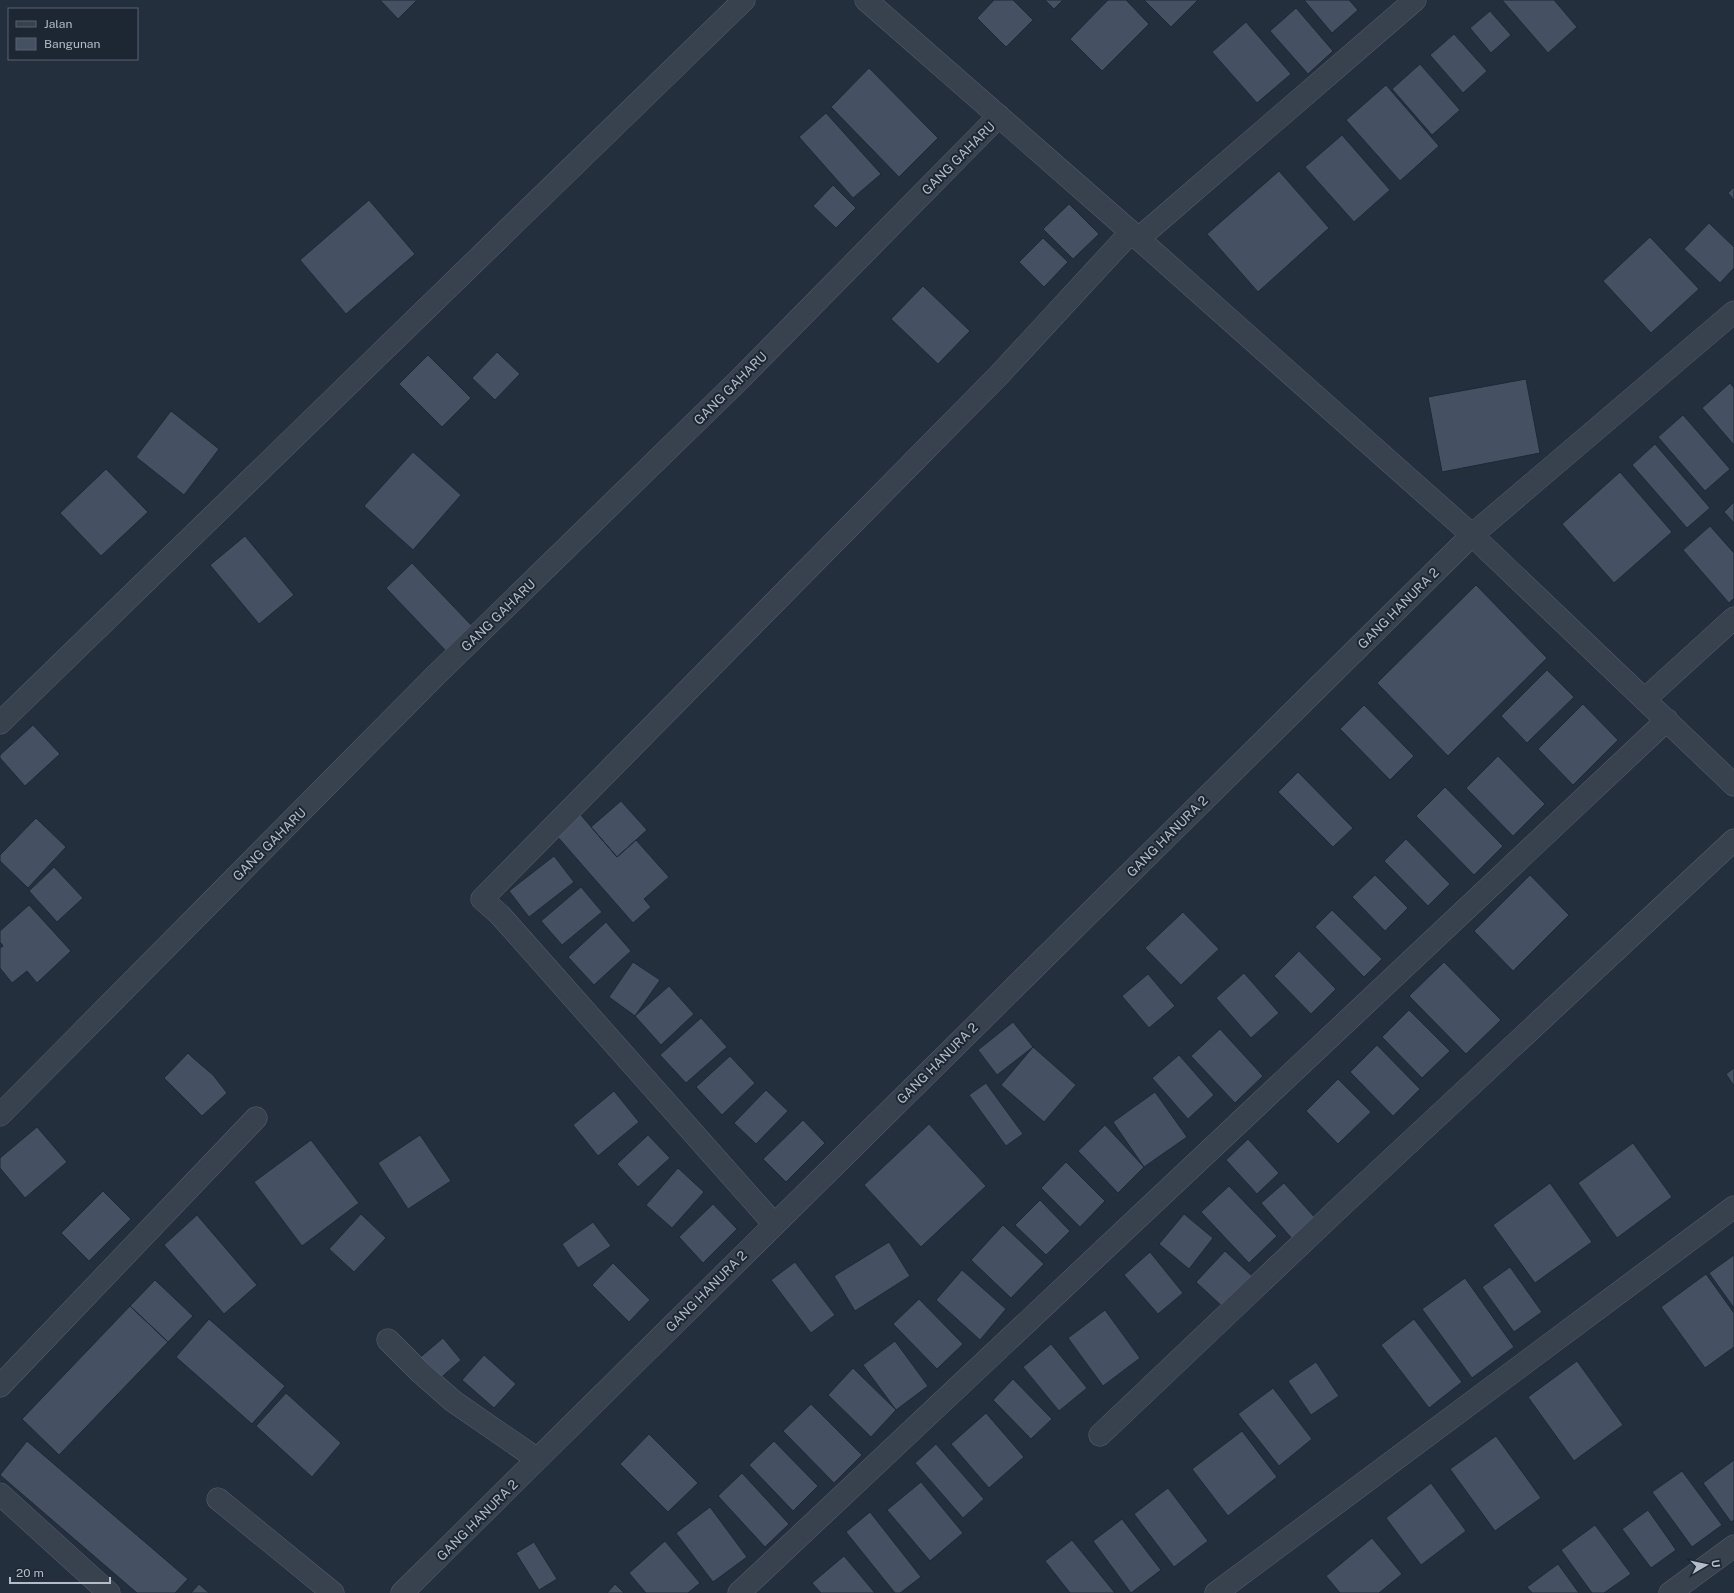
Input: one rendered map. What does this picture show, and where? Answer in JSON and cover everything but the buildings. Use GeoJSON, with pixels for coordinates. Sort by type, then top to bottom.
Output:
{"type":"FeatureCollection","features":[{"type":"Feature","properties":{"kind":"street"},"geometry":{"type":"LineString","coordinates":[[0,723],[744,0]]}},
{"type":"Feature","properties":{"kind":"street"},"geometry":{"type":"LineString","coordinates":[[866,0],[1472,535],[1734,785]]}},
{"type":"Feature","properties":{"kind":"street"},"geometry":{"type":"LineString","coordinates":[[774,1224],[500,915],[482,899],[999,375],[1134,236],[1415,0]]}},
{"type":"Feature","properties":{"kind":"street","name":"GANG GAHARU"},"geometry":{"type":"LineString","coordinates":[[0,1115],[436,675],[739,380],[999,116]]}},
{"type":"Feature","properties":{"kind":"street","name":"GANG HANURA 2"},"geometry":{"type":"LineString","coordinates":[[402,1593],[1472,535],[1734,312]]}},
{"type":"Feature","properties":{"kind":"street"},"geometry":{"type":"LineString","coordinates":[[1645,699],[1734,618]]}},
{"type":"Feature","properties":{"kind":"street"},"geometry":{"type":"LineString","coordinates":[[739,1593],[1667,720]]}},
{"type":"Feature","properties":{"kind":"street"},"geometry":{"type":"LineString","coordinates":[[1100,1435],[1337,1210],[1734,840]]}},
{"type":"Feature","properties":{"kind":"street"},"geometry":{"type":"LineString","coordinates":[[0,1386],[256,1118]]}},
{"type":"Feature","properties":{"kind":"street"},"geometry":{"type":"LineString","coordinates":[[1216,1593],[1734,1207]]}},
{"type":"Feature","properties":{"kind":"street"},"geometry":{"type":"LineString","coordinates":[[388,1340],[420,1372],[453,1401],[537,1460]]}},
{"type":"Feature","properties":{"kind":"street"},"geometry":{"type":"LineString","coordinates":[[0,1494],[109,1593]]}},
{"type":"Feature","properties":{"kind":"street"},"geometry":{"type":"LineString","coordinates":[[218,1499],[333,1593]]}},
{"type":"Feature","properties":{"kind":"street"},"geometry":{"type":"LineString","coordinates":[[1670,1593],[1734,1546]]}}]}
